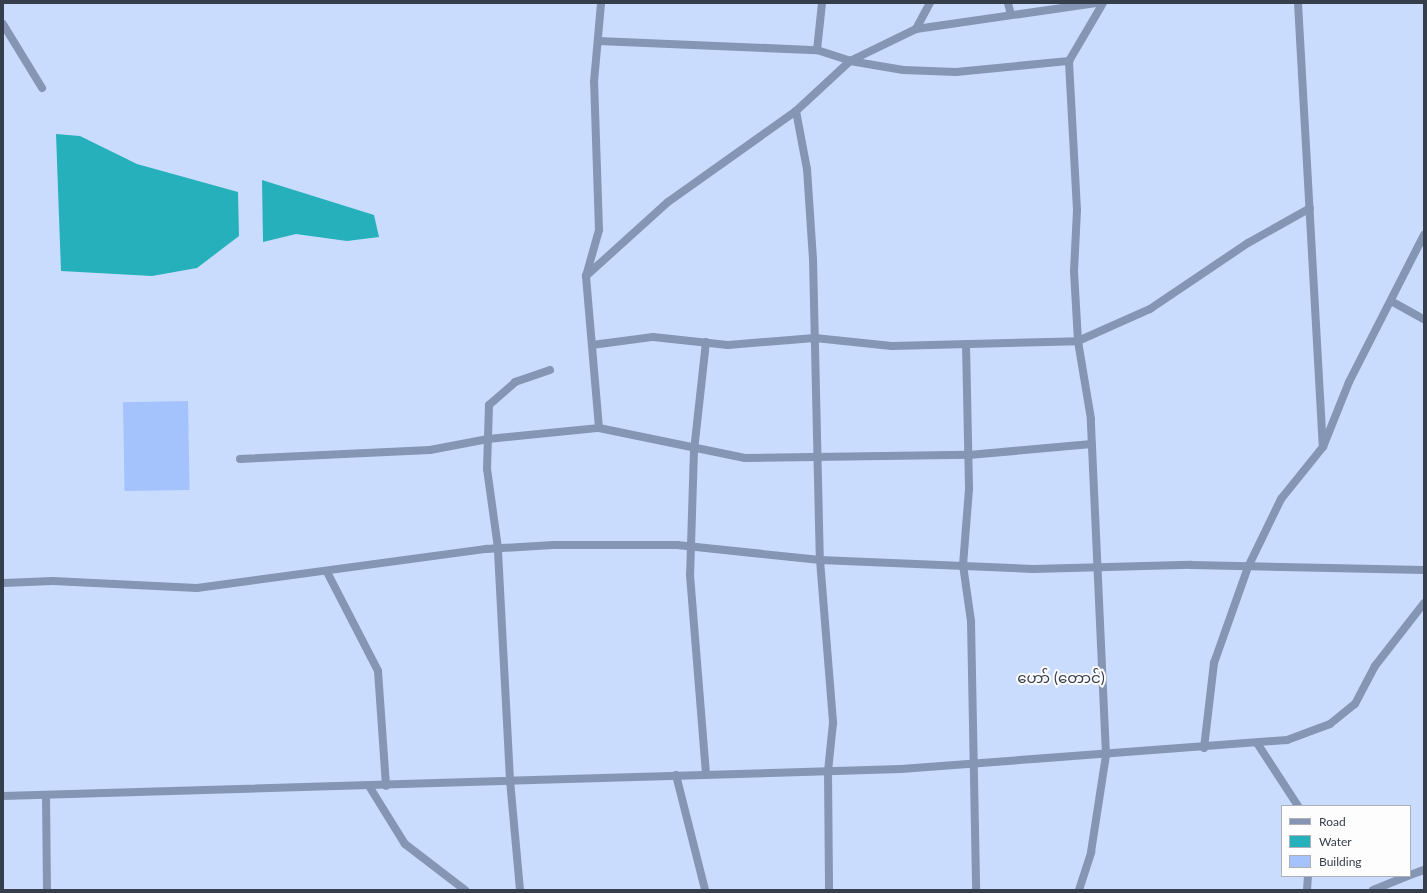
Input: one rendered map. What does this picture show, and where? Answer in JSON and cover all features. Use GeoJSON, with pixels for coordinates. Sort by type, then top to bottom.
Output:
{"type":"FeatureCollection","features":[{"type":"Feature","properties":{"kind":"street"},"geometry":{"type":"LineString","coordinates":[[599,428],[586,276],[599,230],[594,82],[601,3]]}},
{"type":"Feature","properties":{"kind":"street"},"geometry":{"type":"LineString","coordinates":[[817,50],[822,3]]}},
{"type":"Feature","properties":{"kind":"street"},"geometry":{"type":"LineString","coordinates":[[916,29],[930,3]]}},
{"type":"Feature","properties":{"kind":"street"},"geometry":{"type":"LineString","coordinates":[[1008,3],[1011,15]]}},
{"type":"Feature","properties":{"kind":"street"},"geometry":{"type":"LineString","coordinates":[[586,276],[668,202],[796,111],[850,61],[916,29],[1096,3]]}},
{"type":"Feature","properties":{"kind":"street"},"geometry":{"type":"LineString","coordinates":[[1079,890],[1091,852],[1106,755],[1099,568],[1092,444],[1078,342],[1074,272],[1077,210],[1069,61],[1103,3]]}},
{"type":"Feature","properties":{"kind":"street"},"geometry":{"type":"LineString","coordinates":[[1298,3],[1323,447]]}},
{"type":"Feature","properties":{"kind":"street"},"geometry":{"type":"LineString","coordinates":[[3,24],[42,88]]}},
{"type":"Feature","properties":{"kind":"street"},"geometry":{"type":"LineString","coordinates":[[598,41],[817,50],[850,61],[903,70],[956,72],[1069,61]]}},
{"type":"Feature","properties":{"kind":"street"},"geometry":{"type":"LineString","coordinates":[[796,111],[807,169],[815,338],[816,456],[820,560],[833,723],[828,771],[829,890]]}},
{"type":"Feature","properties":{"kind":"street"},"geometry":{"type":"LineString","coordinates":[[592,345],[653,336],[728,345],[815,338],[892,346],[1078,342],[1150,309],[1248,243],[1310,208]]}},
{"type":"Feature","properties":{"kind":"street"},"geometry":{"type":"LineString","coordinates":[[1204,748],[1214,664],[1248,566],[1281,499],[1323,447],[1349,382],[1392,301],[1424,235]]}},
{"type":"Feature","properties":{"kind":"street"},"geometry":{"type":"LineString","coordinates":[[1392,301],[1424,319]]}},
{"type":"Feature","properties":{"kind":"street"},"geometry":{"type":"LineString","coordinates":[[706,342],[694,450],[690,547],[706,774]]}},
{"type":"Feature","properties":{"kind":"street"},"geometry":{"type":"LineString","coordinates":[[966,344],[969,455],[963,565],[971,621],[970,688],[975,764],[976,890]]}},
{"type":"Feature","properties":{"kind":"street"},"geometry":{"type":"LineString","coordinates":[[520,890],[510,780],[498,548],[487,469],[489,405],[515,382],[550,370]]}},
{"type":"Feature","properties":{"kind":"street"},"geometry":{"type":"LineString","coordinates":[[240,459],[430,450],[488,439],[599,428],[694,450],[745,458],[969,455],[1092,444]]}},
{"type":"Feature","properties":{"kind":"street"},"geometry":{"type":"LineString","coordinates":[[3,583],[53,581],[197,588],[327,572],[498,548],[553,545],[690,547],[820,560],[963,565],[1099,568],[1248,566],[1424,570]]}},
{"type":"Feature","properties":{"kind":"street"},"geometry":{"type":"LineString","coordinates":[[327,572],[378,671],[386,786]]}},
{"type":"Feature","properties":{"kind":"street"},"geometry":{"type":"LineString","coordinates":[[3,796],[386,786],[510,780],[828,771],[975,764],[1204,748],[1286,740],[1330,724],[1350,708],[1375,666],[1424,603]]}},
{"type":"Feature","properties":{"kind":"street"},"geometry":{"type":"LineString","coordinates":[[1257,743],[1297,805]]}},
{"type":"Feature","properties":{"kind":"street"},"geometry":{"type":"LineString","coordinates":[[676,775],[705,890]]}},
{"type":"Feature","properties":{"kind":"street"},"geometry":{"type":"LineString","coordinates":[[368,786],[405,844],[465,890]]}},
{"type":"Feature","properties":{"kind":"street"},"geometry":{"type":"LineString","coordinates":[[46,796],[47,890]]}},
{"type":"Feature","properties":{"kind":"street"},"geometry":{"type":"LineString","coordinates":[[1411,876],[1423,873]]}},
{"type":"Feature","properties":{"kind":"street"},"geometry":{"type":"LineString","coordinates":[[1307,890],[1308,877]]}},
{"type":"Feature","properties":{"kind":"street"},"geometry":{"type":"LineString","coordinates":[[1373,890],[1406,877]]}},
{"type":"Feature","properties":{"kind":"water"},"geometry":{"type":"Polygon","coordinates":[[[56,134],[80,136],[137,164],[238,192],[239,236],[197,268],[152,276],[61,271],[56,134]]]}},
{"type":"Feature","properties":{"kind":"water"},"geometry":{"type":"Polygon","coordinates":[[[262,180],[374,215],[379,237],[347,241],[296,234],[263,242],[262,180]]]}},
{"type":"Feature","properties":{"kind":"building"},"geometry":{"type":"Polygon","coordinates":[[[188,401],[190,490],[125,491],[123,402],[188,401]]]}},
{"type":"Feature","properties":{"kind":"district","name":"ဟော် (တောင်)"},"geometry":{"type":"Point","coordinates":[1061,678]}}]}
